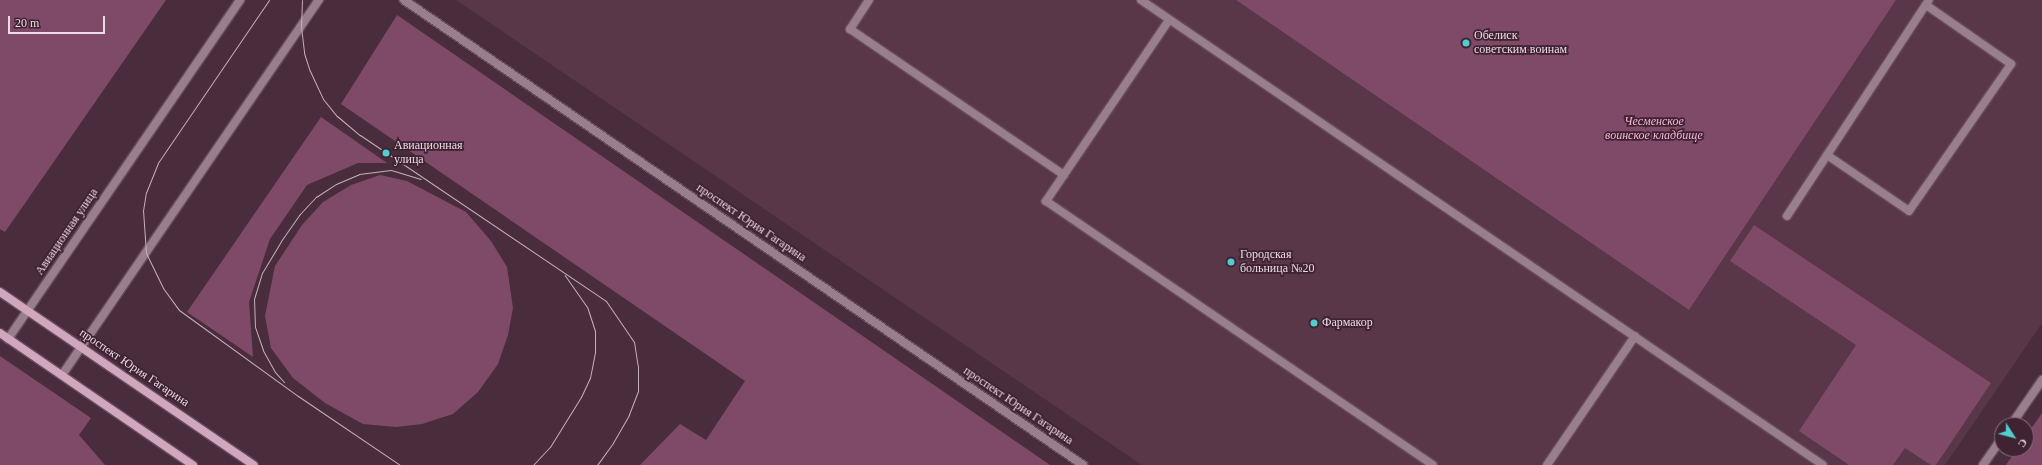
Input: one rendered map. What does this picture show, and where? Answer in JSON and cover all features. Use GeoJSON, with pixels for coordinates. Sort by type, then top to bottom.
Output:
{"type":"FeatureCollection","features":[{"type":"Feature","properties":{"kind":"main road","name":"проспект Юрия Гагарина"},"geometry":{"type":"LineString","coordinates":[[0,292],[254,465]]}},
{"type":"Feature","properties":{"kind":"main road"},"geometry":{"type":"LineString","coordinates":[[0,333],[193,465]]}},
{"type":"Feature","properties":{"kind":"street","name":"Авиационная улица"},"geometry":{"type":"LineString","coordinates":[[8,339],[240,0]]}},
{"type":"Feature","properties":{"kind":"street"},"geometry":{"type":"LineString","coordinates":[[62,376],[319,0]]}},
{"type":"Feature","properties":{"kind":"street","name":"проспект Юрия Гагарина"},"geometry":{"type":"LineString","coordinates":[[404,0],[1084,465]]}},
{"type":"Feature","properties":{"kind":"street"},"geometry":{"type":"LineString","coordinates":[[869,0],[850,29],[1064,175]]}},
{"type":"Feature","properties":{"kind":"street"},"geometry":{"type":"LineString","coordinates":[[1141,0],[1823,465]]}},
{"type":"Feature","properties":{"kind":"street"},"geometry":{"type":"LineString","coordinates":[[1787,216],[1827,155],[1928,2],[2012,64],[1909,211],[1827,155]]}},
{"type":"Feature","properties":{"kind":"street"},"geometry":{"type":"LineString","coordinates":[[1169,20],[1046,201],[1433,465]]}},
{"type":"Feature","properties":{"kind":"street"},"geometry":{"type":"LineString","coordinates":[[1547,465],[1635,336]]}},
{"type":"Feature","properties":{"kind":"street"},"geometry":{"type":"LineString","coordinates":[[2017,417],[2042,380]]}},
{"type":"Feature","properties":{"kind":"street"},"geometry":{"type":"LineString","coordinates":[[1983,465],[1994,449]]}},
{"type":"Feature","properties":{"kind":"shaded area","name":"Городская больница №20"},"geometry":{"type":"Polygon","coordinates":[[[456,0],[1236,0],[1689,310],[1896,0],[2042,0],[2042,323],[1945,465],[1142,465],[456,0]]]}},
{"type":"Feature","properties":{"kind":"green space"},"geometry":{"type":"Polygon","coordinates":[[[0,0],[166,0],[5,232],[0,229],[0,0]]]}},
{"type":"Feature","properties":{"kind":"green space","name":"Чесменское воинское кладбище"},"geometry":{"type":"Polygon","coordinates":[[[1236,0],[1896,0],[1689,310],[1236,0]]]}},
{"type":"Feature","properties":{"kind":"green space"},"geometry":{"type":"Polygon","coordinates":[[[397,15],[1050,465],[640,465],[680,424],[706,440],[745,381],[341,104],[397,15]]]}},
{"type":"Feature","properties":{"kind":"green space"},"geometry":{"type":"Polygon","coordinates":[[[321,117],[387,163],[358,163],[307,185],[270,239],[249,302],[253,357],[187,312],[321,117]]]}},
{"type":"Feature","properties":{"kind":"green space"},"geometry":{"type":"Polygon","coordinates":[[[380,175],[407,181],[466,212],[491,241],[507,267],[513,308],[508,335],[498,364],[478,392],[453,414],[422,424],[396,427],[363,424],[325,403],[293,378],[271,348],[265,316],[275,266],[302,225],[323,202],[351,185],[380,175]]]}},
{"type":"Feature","properties":{"kind":"green space"},"geometry":{"type":"Polygon","coordinates":[[[1754,225],[1991,383],[1936,465],[1931,465],[1905,448],[1893,465],[1849,465],[1799,431],[1856,345],[1730,261],[1754,225]]]}},
{"type":"Feature","properties":{"kind":"green space"},"geometry":{"type":"Polygon","coordinates":[[[0,356],[91,418],[79,435],[105,465],[0,465],[0,356]]]}},
{"type":"Feature","properties":{"kind":"green space"},"geometry":{"type":"Polygon","coordinates":[[[2042,413],[2042,465],[2006,465],[2012,457],[2034,457],[2034,424],[2042,413]]]}},
{"type":"Feature","properties":{"kind":"tram line"},"geometry":{"type":"LineString","coordinates":[[269,0],[158,163],[146,192],[143,210],[146,253],[163,288],[179,310],[298,396],[400,465]]}},
{"type":"Feature","properties":{"kind":"tram line"},"geometry":{"type":"LineString","coordinates":[[302,0],[301,27],[304,53],[310,71],[323,99],[337,116],[360,135],[606,301],[634,342],[638,366],[638,391],[629,415],[613,443],[597,465]]}},
{"type":"Feature","properties":{"kind":"tram line"},"geometry":{"type":"LineString","coordinates":[[284,382],[275,372],[263,350],[255,327],[254,299],[262,273],[281,241],[299,215],[316,197],[336,184],[359,174],[391,170],[421,179]]}},
{"type":"Feature","properties":{"kind":"tram line"},"geometry":{"type":"LineString","coordinates":[[533,465],[550,447],[581,397],[590,378],[595,353],[595,331],[587,307],[565,275]]}},
{"type":"Feature","properties":{"kind":"place","name":"Обелиск советским воинам"},"geometry":{"type":"Point","coordinates":[1466,43]}},
{"type":"Feature","properties":{"kind":"place","name":"Авиационная улица"},"geometry":{"type":"Point","coordinates":[386,153]}},
{"type":"Feature","properties":{"kind":"place","name":"Городская больница №20"},"geometry":{"type":"Point","coordinates":[1231,262]}},
{"type":"Feature","properties":{"kind":"place","name":"Фармакор"},"geometry":{"type":"Point","coordinates":[1314,323]}}]}
